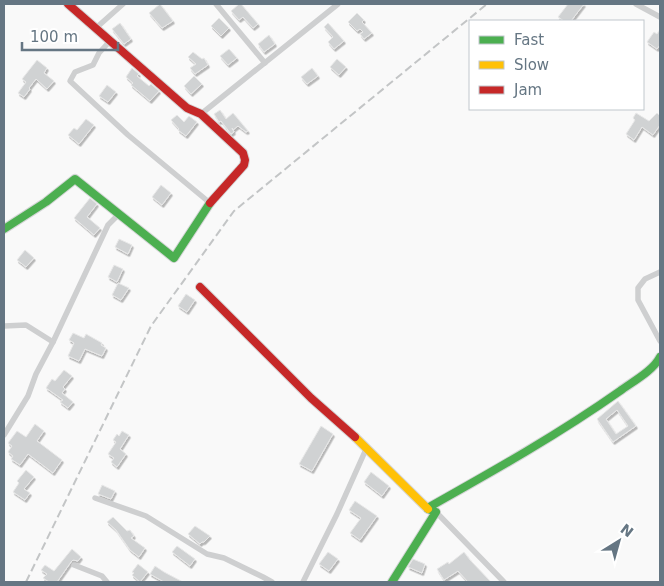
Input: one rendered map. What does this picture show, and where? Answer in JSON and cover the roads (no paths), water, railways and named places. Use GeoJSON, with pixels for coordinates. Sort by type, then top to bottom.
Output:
{"type":"FeatureCollection","features":[{"type":"Feature","properties":{"kind":"street"},"geometry":{"type":"LineString","coordinates":[[4,228],[46,202],[75,179],[174,258],[210,203],[240,171],[245,160],[243,153],[202,114],[187,108],[68,4]]}},
{"type":"Feature","properties":{"kind":"street"},"geometry":{"type":"LineString","coordinates":[[96,28],[123,4]]}},
{"type":"Feature","properties":{"kind":"street"},"geometry":{"type":"LineString","coordinates":[[216,4],[264,64]]}},
{"type":"Feature","properties":{"kind":"street"},"geometry":{"type":"LineString","coordinates":[[202,114],[338,4]]}},
{"type":"Feature","properties":{"kind":"street"},"geometry":{"type":"LineString","coordinates":[[636,4],[660,17]]}},
{"type":"Feature","properties":{"kind":"street"},"geometry":{"type":"LineString","coordinates":[[110,41],[99,52],[93,65],[75,72],[70,81],[128,135],[210,203]]}},
{"type":"Feature","properties":{"kind":"street"},"geometry":{"type":"LineString","coordinates":[[4,436],[28,396],[36,374],[108,225],[118,215]]}},
{"type":"Feature","properties":{"kind":"street"},"geometry":{"type":"LineString","coordinates":[[660,272],[646,279],[638,288],[638,300],[660,341]]}},
{"type":"Feature","properties":{"kind":"street"},"geometry":{"type":"LineString","coordinates":[[200,287],[311,398],[367,447],[504,582]]}},
{"type":"Feature","properties":{"kind":"street"},"geometry":{"type":"LineString","coordinates":[[4,326],[26,325],[53,342]]}},
{"type":"Feature","properties":{"kind":"street"},"geometry":{"type":"LineString","coordinates":[[392,582],[432,511],[621,391],[657,363],[660,357]]}},
{"type":"Feature","properties":{"kind":"street"},"geometry":{"type":"LineString","coordinates":[[303,582],[337,514],[367,447]]}},
{"type":"Feature","properties":{"kind":"street"},"geometry":{"type":"LineString","coordinates":[[95,498],[146,516],[208,554],[224,558],[272,582]]}},
{"type":"Feature","properties":{"kind":"street"},"geometry":{"type":"LineString","coordinates":[[74,565],[102,576],[107,582]]}},
{"type":"Feature","properties":{"kind":"railway"},"geometry":{"type":"LineString","coordinates":[[26,582],[151,326],[234,211],[487,4]]}}]}
